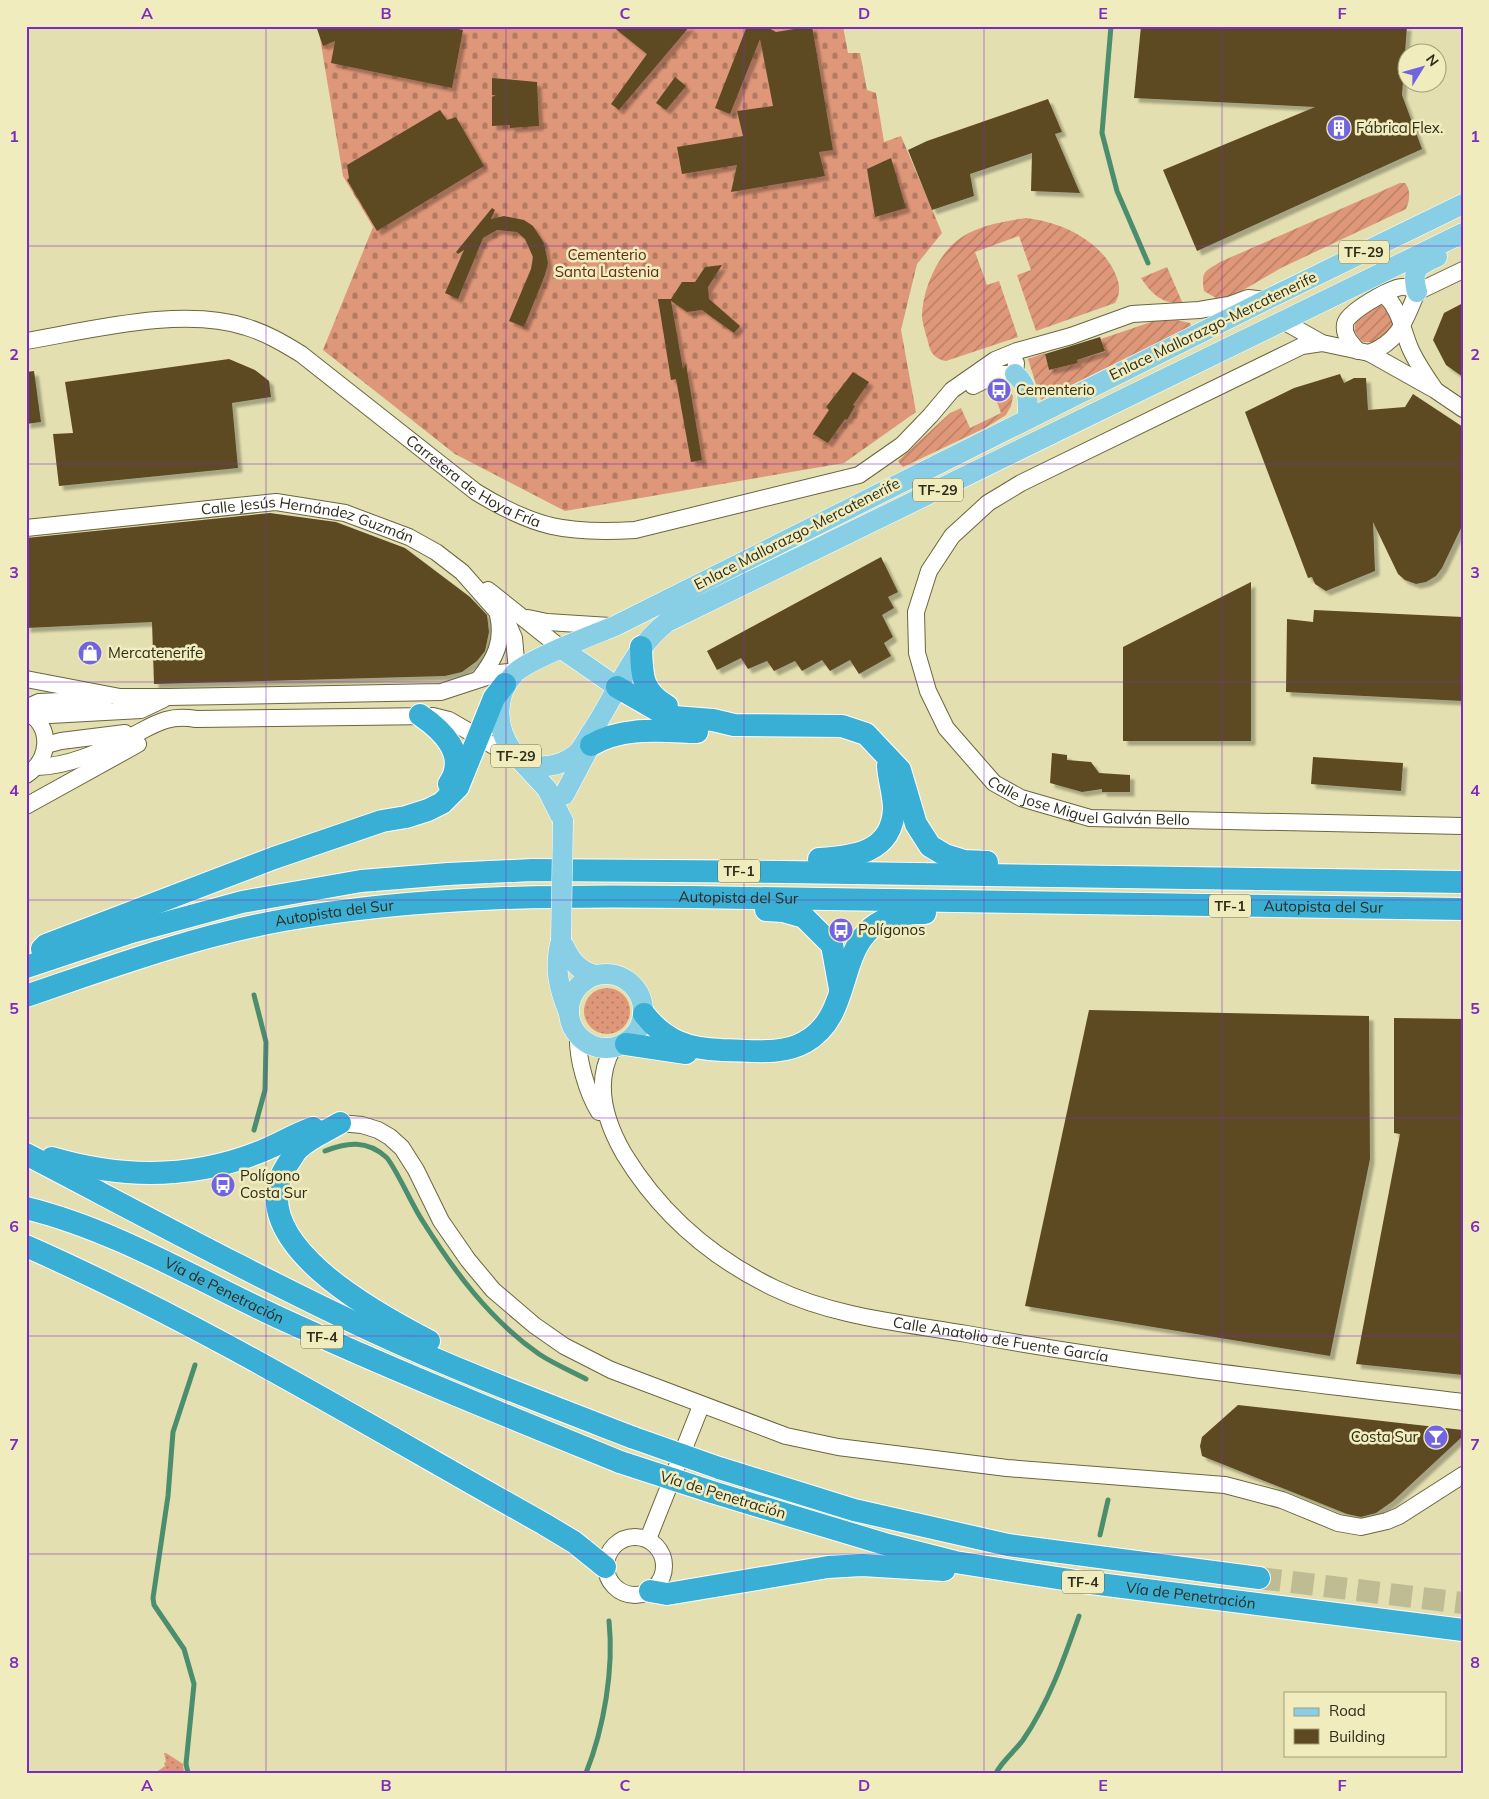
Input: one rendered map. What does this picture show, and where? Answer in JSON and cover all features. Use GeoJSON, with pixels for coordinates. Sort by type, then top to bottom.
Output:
{"type":"FeatureCollection","features":[{"type":"Feature","properties":{"kind":"highway"},"geometry":{"type":"LineString","coordinates":[[641,647],[643,676],[647,688],[654,698],[686,716]]}},
{"type":"Feature","properties":{"kind":"highway"},"geometry":{"type":"LineString","coordinates":[[394,817],[406,817],[423,812],[448,798],[465,774],[496,694],[511,678]]}},
{"type":"Feature","properties":{"kind":"highway"},"geometry":{"type":"LineString","coordinates":[[617,687],[664,714],[734,725],[842,726],[866,734],[900,770],[916,824],[930,846],[945,855],[964,861],[1003,862],[1024,877]]}},
{"type":"Feature","properties":{"kind":"highway"},"geometry":{"type":"LineString","coordinates":[[27,967],[46,945],[274,858],[394,817],[440,795],[452,780],[456,771],[455,754],[447,737],[438,727],[420,715]]}},
{"type":"Feature","properties":{"kind":"highway"},"geometry":{"type":"LineString","coordinates":[[584,750],[613,734],[626,732],[716,732],[734,725]]}},
{"type":"Feature","properties":{"kind":"highway"},"geometry":{"type":"LineString","coordinates":[[784,872],[800,859],[846,858],[869,852],[881,841],[888,829],[894,808],[887,755]]}},
{"type":"Feature","properties":{"kind":"highway","name":"Autopista del Sur"},"geometry":{"type":"LineString","coordinates":[[27,967],[128,933],[242,902],[361,882],[448,874],[532,870],[1463,882]]}},
{"type":"Feature","properties":{"kind":"highway","name":"Autopista del Sur"},"geometry":{"type":"LineString","coordinates":[[26,996],[130,960],[204,938],[292,919],[374,907],[471,898],[580,896],[691,897],[1463,909]]}},
{"type":"Feature","properties":{"kind":"highway"},"geometry":{"type":"LineString","coordinates":[[691,897],[710,910],[783,911],[804,917],[832,945],[840,989]]}},
{"type":"Feature","properties":{"kind":"highway"},"geometry":{"type":"LineString","coordinates":[[619,1046],[683,1053],[706,1049],[778,1051],[805,1042],[824,1026],[835,1007],[860,938],[885,918],[912,913],[981,914],[997,902]]}},
{"type":"Feature","properties":{"kind":"highway"},"geometry":{"type":"LineString","coordinates":[[644,1014],[656,1029],[669,1038],[706,1049]]}},
{"type":"Feature","properties":{"kind":"highway"},"geometry":{"type":"LineString","coordinates":[[26,1152],[66,1162],[130,1173],[171,1174],[241,1159],[309,1129],[340,1123]]}},
{"type":"Feature","properties":{"kind":"highway"},"geometry":{"type":"LineString","coordinates":[[340,1123],[298,1149],[283,1171],[278,1184],[279,1213],[290,1239],[314,1264],[361,1301],[404,1328],[516,1379],[543,1403]]}},
{"type":"Feature","properties":{"kind":"highway","name":"Vía de Penetración"},"geometry":{"type":"LineString","coordinates":[[26,1152],[278,1286],[451,1366],[634,1438],[719,1468],[854,1510],[1008,1545],[1258,1578]]}},
{"type":"Feature","properties":{"kind":"highway","name":"Vía de Penetración"},"geometry":{"type":"LineString","coordinates":[[26,1208],[58,1216],[117,1241],[291,1323],[449,1392],[620,1462],[888,1545],[955,1562],[1041,1576],[1463,1630]]}},
{"type":"Feature","properties":{"kind":"highway"},"geometry":{"type":"LineString","coordinates":[[26,1246],[130,1294],[226,1346],[544,1524],[574,1542],[605,1566]]}},
{"type":"Feature","properties":{"kind":"highway"},"geometry":{"type":"LineString","coordinates":[[650,1591],[667,1594],[828,1566],[862,1565],[1041,1576]]}},
{"type":"Feature","properties":{"kind":"main road","name":"Enlace Mallorazgo-Mercatenerife"},"geometry":{"type":"LineString","coordinates":[[562,649],[615,626],[1028,418],[1463,204]]}},
{"type":"Feature","properties":{"kind":"main road","name":"Enlace Mallorazgo-Mercatenerife"},"geometry":{"type":"LineString","coordinates":[[617,687],[641,647],[667,622],[1463,233]]}},
{"type":"Feature","properties":{"kind":"main road"},"geometry":{"type":"LineString","coordinates":[[1417,292],[1413,277],[1418,266],[1463,246]]}},
{"type":"Feature","properties":{"kind":"main road"},"geometry":{"type":"LineString","coordinates":[[1015,374],[1022,380],[1028,393],[1028,418]]}},
{"type":"Feature","properties":{"kind":"main road"},"geometry":{"type":"LineString","coordinates":[[562,649],[617,687]]}},
{"type":"Feature","properties":{"kind":"main road","name":"TF-29"},"geometry":{"type":"LineString","coordinates":[[562,649],[511,678],[498,714],[507,744],[520,761],[534,765],[554,765],[584,750],[599,730],[603,716],[617,687]]}},
{"type":"Feature","properties":{"kind":"main road"},"geometry":{"type":"LineString","coordinates":[[561,940],[577,967],[586,973],[619,976],[630,982],[638,991],[644,1014],[635,1036],[619,1046],[600,1049],[588,1044],[578,1036],[572,1025],[559,990],[556,957],[561,940],[564,794],[584,750]]}},
{"type":"Feature","properties":{"kind":"main road"},"geometry":{"type":"LineString","coordinates":[[520,761],[547,789],[563,821]]}},
{"type":"Feature","properties":{"kind":"main road"},"geometry":{"type":"LineString","coordinates":[[569,1013],[570,1000],[577,988],[585,980],[596,975]]}},
{"type":"Feature","properties":{"kind":"street"},"geometry":{"type":"LineString","coordinates":[[1283,321],[1322,343],[1364,352],[1382,348],[1395,338],[1417,292],[1463,270]]}},
{"type":"Feature","properties":{"kind":"street"},"geometry":{"type":"LineString","coordinates":[[1417,292],[1405,286],[1356,310],[1348,317],[1344,325],[1347,338],[1364,352],[1435,390],[1463,409]]}},
{"type":"Feature","properties":{"kind":"street"},"geometry":{"type":"LineString","coordinates":[[1385,295],[1391,301],[1403,324],[1417,363],[1435,390]]}},
{"type":"Feature","properties":{"kind":"street","name":"Carretera de Hoya Fría"},"geometry":{"type":"LineString","coordinates":[[26,340],[186,317],[245,326],[273,337],[301,354],[476,492],[502,508],[533,522],[562,529],[597,533],[635,530],[859,475],[902,445],[952,390],[995,360],[1017,351],[1071,336],[1132,314],[1198,310],[1229,305],[1248,298],[1266,300]]}},
{"type":"Feature","properties":{"kind":"street","name":"Calle Jose Miguel Galván Bello"},"geometry":{"type":"LineString","coordinates":[[1322,343],[1302,346],[1021,483],[988,503],[952,536],[929,571],[916,612],[917,653],[928,691],[946,728],[994,783],[1021,798],[1090,818],[1463,826]]}},
{"type":"Feature","properties":{"kind":"street"},"geometry":{"type":"LineString","coordinates":[[1015,374],[1017,351]]}},
{"type":"Feature","properties":{"kind":"street","name":"Carretera de Hoya Fría"},"geometry":{"type":"LineString","coordinates":[[930,416],[978,382],[997,374],[1015,374]]}},
{"type":"Feature","properties":{"kind":"street","name":"Calle Jesús Hernández Guzmán"},"geometry":{"type":"LineString","coordinates":[[26,528],[276,502],[345,514],[409,537],[436,552],[462,572],[508,624],[514,638],[511,678]]}},
{"type":"Feature","properties":{"kind":"street"},"geometry":{"type":"LineString","coordinates":[[462,572],[523,616],[562,649]]}},
{"type":"Feature","properties":{"kind":"street"},"geometry":{"type":"LineString","coordinates":[[478,680],[492,664],[500,640],[501,628],[497,610]]}},
{"type":"Feature","properties":{"kind":"street"},"geometry":{"type":"LineString","coordinates":[[523,616],[547,622],[615,626]]}},
{"type":"Feature","properties":{"kind":"street"},"geometry":{"type":"LineString","coordinates":[[28,712],[39,702],[120,697],[441,692],[499,673],[511,678]]}},
{"type":"Feature","properties":{"kind":"street"},"geometry":{"type":"LineString","coordinates":[[26,680],[120,697]]}},
{"type":"Feature","properties":{"kind":"street"},"geometry":{"type":"LineString","coordinates":[[28,712],[141,710],[168,697]]}},
{"type":"Feature","properties":{"kind":"street"},"geometry":{"type":"LineString","coordinates":[[28,712],[45,734],[46,745],[43,757],[29,773]]}},
{"type":"Feature","properties":{"kind":"street"},"geometry":{"type":"LineString","coordinates":[[29,773],[63,765],[172,718],[420,715],[449,720],[520,761]]}},
{"type":"Feature","properties":{"kind":"street"},"geometry":{"type":"LineString","coordinates":[[26,806],[159,732],[196,719]]}},
{"type":"Feature","properties":{"kind":"street"},"geometry":{"type":"LineString","coordinates":[[46,745],[61,741],[141,730]]}},
{"type":"Feature","properties":{"kind":"street","name":"Calle Anatolio de Fuente García"},"geometry":{"type":"LineString","coordinates":[[578,1036],[578,1049],[597,1108],[639,1176],[671,1216],[690,1234],[714,1252],[774,1288],[813,1304],[846,1313],[1006,1341],[1338,1387],[1463,1402]]}},
{"type":"Feature","properties":{"kind":"street","name":"Calle Anatolio de Fuente García"},"geometry":{"type":"LineString","coordinates":[[611,1128],[602,1099],[602,1080],[606,1061],[619,1046]]}},
{"type":"Feature","properties":{"kind":"street"},"geometry":{"type":"LineString","coordinates":[[340,1123],[362,1125],[378,1130],[390,1137],[402,1148],[416,1170],[442,1222],[468,1260],[493,1290],[534,1325],[588,1359],[701,1406],[786,1436],[838,1448],[1007,1468],[1225,1485],[1273,1498],[1350,1526],[1361,1527],[1387,1522],[1456,1478],[1463,1467]]}},
{"type":"Feature","properties":{"kind":"street"},"geometry":{"type":"LineString","coordinates":[[648,1539],[701,1406]]}},
{"type":"Feature","properties":{"kind":"street"},"geometry":{"type":"LineString","coordinates":[[638,1536],[648,1539],[661,1551],[664,1569],[658,1586],[650,1591],[630,1595],[621,1592],[613,1586],[605,1566],[607,1556],[619,1541],[638,1536]]}},
{"type":"Feature","properties":{"kind":"green space","name":"Cementerio Santa Lastenia"},"geometry":{"type":"Polygon","coordinates":[[[318,26],[843,26],[848,53],[860,53],[867,90],[876,93],[884,142],[901,136],[942,233],[917,264],[901,330],[916,412],[844,463],[565,511],[455,454],[323,350],[373,227],[343,176],[318,26]]]}},
{"type":"Feature","properties":{"kind":"green space"},"geometry":{"type":"Polygon","coordinates":[[[1400,183],[1405,183],[1409,192],[1406,209],[1281,268],[1238,293],[1228,297],[1216,298],[1204,291],[1203,279],[1205,273],[1220,262],[1400,183]]]}},
{"type":"Feature","properties":{"kind":"green space"},"geometry":{"type":"Polygon","coordinates":[[[1026,218],[1066,228],[1100,251],[1108,261],[1118,281],[1119,292],[1115,303],[1036,331],[1017,275],[1031,270],[1019,236],[975,252],[987,285],[999,281],[1018,337],[946,361],[938,358],[929,347],[922,315],[931,276],[941,258],[954,243],[970,232],[998,223],[1026,218]]]}},
{"type":"Feature","properties":{"kind":"green space"},"geometry":{"type":"Polygon","coordinates":[[[1167,267],[1183,304],[1169,302],[1154,294],[1141,278],[1167,267]]]}},
{"type":"Feature","properties":{"kind":"green space"},"geometry":{"type":"Polygon","coordinates":[[[1379,305],[1384,306],[1394,320],[1391,330],[1375,342],[1363,342],[1357,335],[1355,325],[1362,316],[1379,305]]]}},
{"type":"Feature","properties":{"kind":"green space"},"geometry":{"type":"Polygon","coordinates":[[[1176,320],[1190,323],[1191,326],[1041,400],[1028,359],[1045,353],[1049,370],[1078,363],[1077,360],[1105,352],[1101,339],[1154,321],[1176,320]]]}},
{"type":"Feature","properties":{"kind":"green space"},"geometry":{"type":"Polygon","coordinates":[[[1007,388],[1013,396],[1011,406],[1006,415],[985,428],[903,467],[898,461],[950,413],[961,408],[970,428],[1001,413],[993,391],[1007,388]]]}},
{"type":"Feature","properties":{"kind":"green space"},"geometry":{"type":"Polygon","coordinates":[[[602,988],[612,988],[626,998],[630,1011],[626,1024],[620,1030],[612,1034],[602,1034],[588,1024],[584,1016],[584,1006],[594,992],[602,988]]]}},
{"type":"Feature","properties":{"kind":"green space"},"geometry":{"type":"Polygon","coordinates":[[[164,1753],[183,1764],[184,1773],[155,1773],[165,1766],[164,1753]]]}},
{"type":"Feature","properties":{"kind":"building"},"geometry":{"type":"Polygon","coordinates":[[[316,26],[445,26],[463,30],[452,88],[331,63],[335,41],[323,46],[316,26]]]}},
{"type":"Feature","properties":{"kind":"building"},"geometry":{"type":"Polygon","coordinates":[[[612,26],[690,26],[619,110],[611,104],[647,54],[612,26]]]}},
{"type":"Feature","properties":{"kind":"building"},"geometry":{"type":"Polygon","coordinates":[[[747,26],[765,26],[776,32],[812,26],[833,150],[819,152],[825,176],[731,192],[737,165],[682,174],[677,147],[743,136],[737,111],[773,106],[760,39],[730,114],[715,108],[747,26]]]}},
{"type":"Feature","properties":{"kind":"building","name":"Fábrica Flex."},"geometry":{"type":"Polygon","coordinates":[[[1141,26],[1407,26],[1406,42],[1396,42],[1396,92],[1402,92],[1422,149],[1197,251],[1163,170],[1315,107],[1134,98],[1141,26]]]}},
{"type":"Feature","properties":{"kind":"building"},"geometry":{"type":"Polygon","coordinates":[[[675,77],[686,86],[666,110],[656,103],[675,77]]]}},
{"type":"Feature","properties":{"kind":"building"},"geometry":{"type":"Polygon","coordinates":[[[492,78],[537,82],[539,126],[510,128],[510,125],[492,126],[492,97],[496,95],[492,95],[492,78]]]}},
{"type":"Feature","properties":{"kind":"building"},"geometry":{"type":"Polygon","coordinates":[[[1048,99],[1062,132],[1055,134],[1080,193],[1031,191],[1032,153],[970,174],[974,196],[932,210],[908,150],[927,141],[1048,99]]]}},
{"type":"Feature","properties":{"kind":"building"},"geometry":{"type":"Polygon","coordinates":[[[440,110],[447,120],[456,117],[484,166],[377,231],[347,180],[349,178],[347,165],[440,110]]]}},
{"type":"Feature","properties":{"kind":"building"},"geometry":{"type":"Polygon","coordinates":[[[891,158],[906,208],[875,217],[867,169],[891,158]]]}},
{"type":"Feature","properties":{"kind":"building"},"geometry":{"type":"Polygon","coordinates":[[[492,208],[495,210],[491,219],[504,216],[524,220],[533,226],[544,243],[548,263],[524,327],[509,321],[531,269],[533,257],[525,239],[517,232],[497,230],[483,238],[458,299],[445,293],[464,250],[458,254],[456,252],[492,208]]]}},
{"type":"Feature","properties":{"kind":"building"},"geometry":{"type":"Polygon","coordinates":[[[722,265],[708,287],[709,299],[740,326],[734,333],[702,310],[687,312],[671,301],[683,369],[686,364],[702,460],[691,462],[676,379],[671,380],[658,299],[671,299],[682,282],[695,282],[705,267],[722,265]]]}},
{"type":"Feature","properties":{"kind":"building"},"geometry":{"type":"Polygon","coordinates":[[[1463,303],[1463,377],[1446,365],[1433,340],[1444,313],[1463,303]]]}},
{"type":"Feature","properties":{"kind":"building"},"geometry":{"type":"Polygon","coordinates":[[[1100,337],[1105,351],[1077,360],[1078,363],[1049,370],[1045,354],[1100,337]]]}},
{"type":"Feature","properties":{"kind":"building"},"geometry":{"type":"Polygon","coordinates":[[[229,359],[255,370],[269,381],[271,397],[232,403],[238,468],[59,486],[53,434],[73,433],[65,382],[229,359]]]}},
{"type":"Feature","properties":{"kind":"building"},"geometry":{"type":"Polygon","coordinates":[[[34,371],[41,422],[26,424],[26,372],[34,371]]]}},
{"type":"Feature","properties":{"kind":"building"},"geometry":{"type":"Polygon","coordinates":[[[853,372],[869,382],[853,405],[855,406],[847,420],[845,419],[828,443],[813,434],[829,410],[826,407],[853,372]]]}},
{"type":"Feature","properties":{"kind":"building"},"geometry":{"type":"Polygon","coordinates":[[[1340,374],[1344,383],[1354,378],[1366,378],[1368,410],[1405,407],[1413,394],[1463,427],[1463,524],[1442,568],[1436,576],[1426,582],[1416,584],[1405,580],[1398,574],[1373,522],[1375,571],[1326,591],[1315,584],[1312,577],[1308,578],[1245,412],[1294,388],[1340,374]]]}},
{"type":"Feature","properties":{"kind":"building"},"geometry":{"type":"Polygon","coordinates":[[[270,513],[336,522],[405,548],[470,597],[487,615],[489,632],[485,651],[477,661],[462,672],[445,676],[154,684],[152,622],[26,628],[26,538],[270,513]]]}},
{"type":"Feature","properties":{"kind":"building"},"geometry":{"type":"Polygon","coordinates":[[[881,557],[898,592],[888,597],[894,608],[882,615],[893,637],[884,643],[891,656],[859,674],[850,660],[830,671],[822,660],[802,671],[795,661],[774,671],[767,661],[748,669],[741,658],[717,670],[707,651],[881,557]]]}},
{"type":"Feature","properties":{"kind":"building"},"geometry":{"type":"Polygon","coordinates":[[[1251,582],[1251,741],[1123,741],[1123,647],[1251,582]]]}},
{"type":"Feature","properties":{"kind":"building"},"geometry":{"type":"Polygon","coordinates":[[[1314,610],[1463,617],[1463,701],[1286,692],[1287,619],[1313,622],[1314,610]]]}},
{"type":"Feature","properties":{"kind":"building"},"geometry":{"type":"Polygon","coordinates":[[[1052,753],[1067,755],[1067,760],[1091,762],[1099,773],[1130,775],[1130,792],[1102,792],[1102,789],[1082,792],[1050,783],[1052,753]]]}},
{"type":"Feature","properties":{"kind":"building"},"geometry":{"type":"Polygon","coordinates":[[[1313,757],[1403,763],[1401,791],[1311,784],[1313,757]]]}},
{"type":"Feature","properties":{"kind":"building"},"geometry":{"type":"Polygon","coordinates":[[[1089,1010],[1369,1016],[1370,1159],[1330,1356],[1025,1306],[1089,1010]]]}},
{"type":"Feature","properties":{"kind":"building"},"geometry":{"type":"Polygon","coordinates":[[[1394,1018],[1463,1019],[1463,1375],[1356,1364],[1400,1134],[1394,1133],[1394,1018]]]}},
{"type":"Feature","properties":{"kind":"building"},"geometry":{"type":"Polygon","coordinates":[[[1238,1405],[1463,1430],[1463,1436],[1393,1501],[1376,1513],[1361,1517],[1347,1514],[1202,1456],[1200,1446],[1202,1437],[1238,1405]]]}},
{"type":"Feature","properties":{"kind":"waterway"},"geometry":{"type":"LineString","coordinates":[[1111,26],[1102,133],[1117,191],[1148,263]]}},
{"type":"Feature","properties":{"kind":"waterway"},"geometry":{"type":"LineString","coordinates":[[254,995],[266,1042],[265,1090],[254,1130]]}},
{"type":"Feature","properties":{"kind":"waterway"},"geometry":{"type":"LineString","coordinates":[[325,1151],[349,1144],[357,1144],[379,1151],[386,1157],[434,1239],[460,1276],[488,1310],[539,1354],[586,1379]]}},
{"type":"Feature","properties":{"kind":"waterway"},"geometry":{"type":"LineString","coordinates":[[188,1773],[186,1764],[194,1684],[184,1649],[154,1605],[153,1598],[168,1496],[173,1432],[195,1365]]}},
{"type":"Feature","properties":{"kind":"waterway"},"geometry":{"type":"LineString","coordinates":[[1100,1535],[1108,1500]]}},
{"type":"Feature","properties":{"kind":"waterway"},"geometry":{"type":"LineString","coordinates":[[996,1773],[1023,1740],[1041,1711],[1062,1664],[1079,1616]]}},
{"type":"Feature","properties":{"kind":"waterway"},"geometry":{"type":"LineString","coordinates":[[586,1773],[603,1718],[609,1678],[609,1621]]}},
{"type":"Feature","properties":{"kind":"tunnel"},"geometry":{"type":"LineString","coordinates":[[1259,1578],[1463,1603]]}},
{"type":"Feature","properties":{"kind":"place","name":"Fábrica Flex."},"geometry":{"type":"Point","coordinates":[1339,128]}},
{"type":"Feature","properties":{"kind":"place","name":"Cementerio"},"geometry":{"type":"Point","coordinates":[999,390]}},
{"type":"Feature","properties":{"kind":"place","name":"Mercatenerife"},"geometry":{"type":"Point","coordinates":[90,653]}},
{"type":"Feature","properties":{"kind":"place","name":"Polígonos"},"geometry":{"type":"Point","coordinates":[841,930]}},
{"type":"Feature","properties":{"kind":"place","name":"Polígono Costa Sur"},"geometry":{"type":"Point","coordinates":[223,1185]}},
{"type":"Feature","properties":{"kind":"place","name":"Costa Sur"},"geometry":{"type":"Point","coordinates":[1436,1437]}}]}
